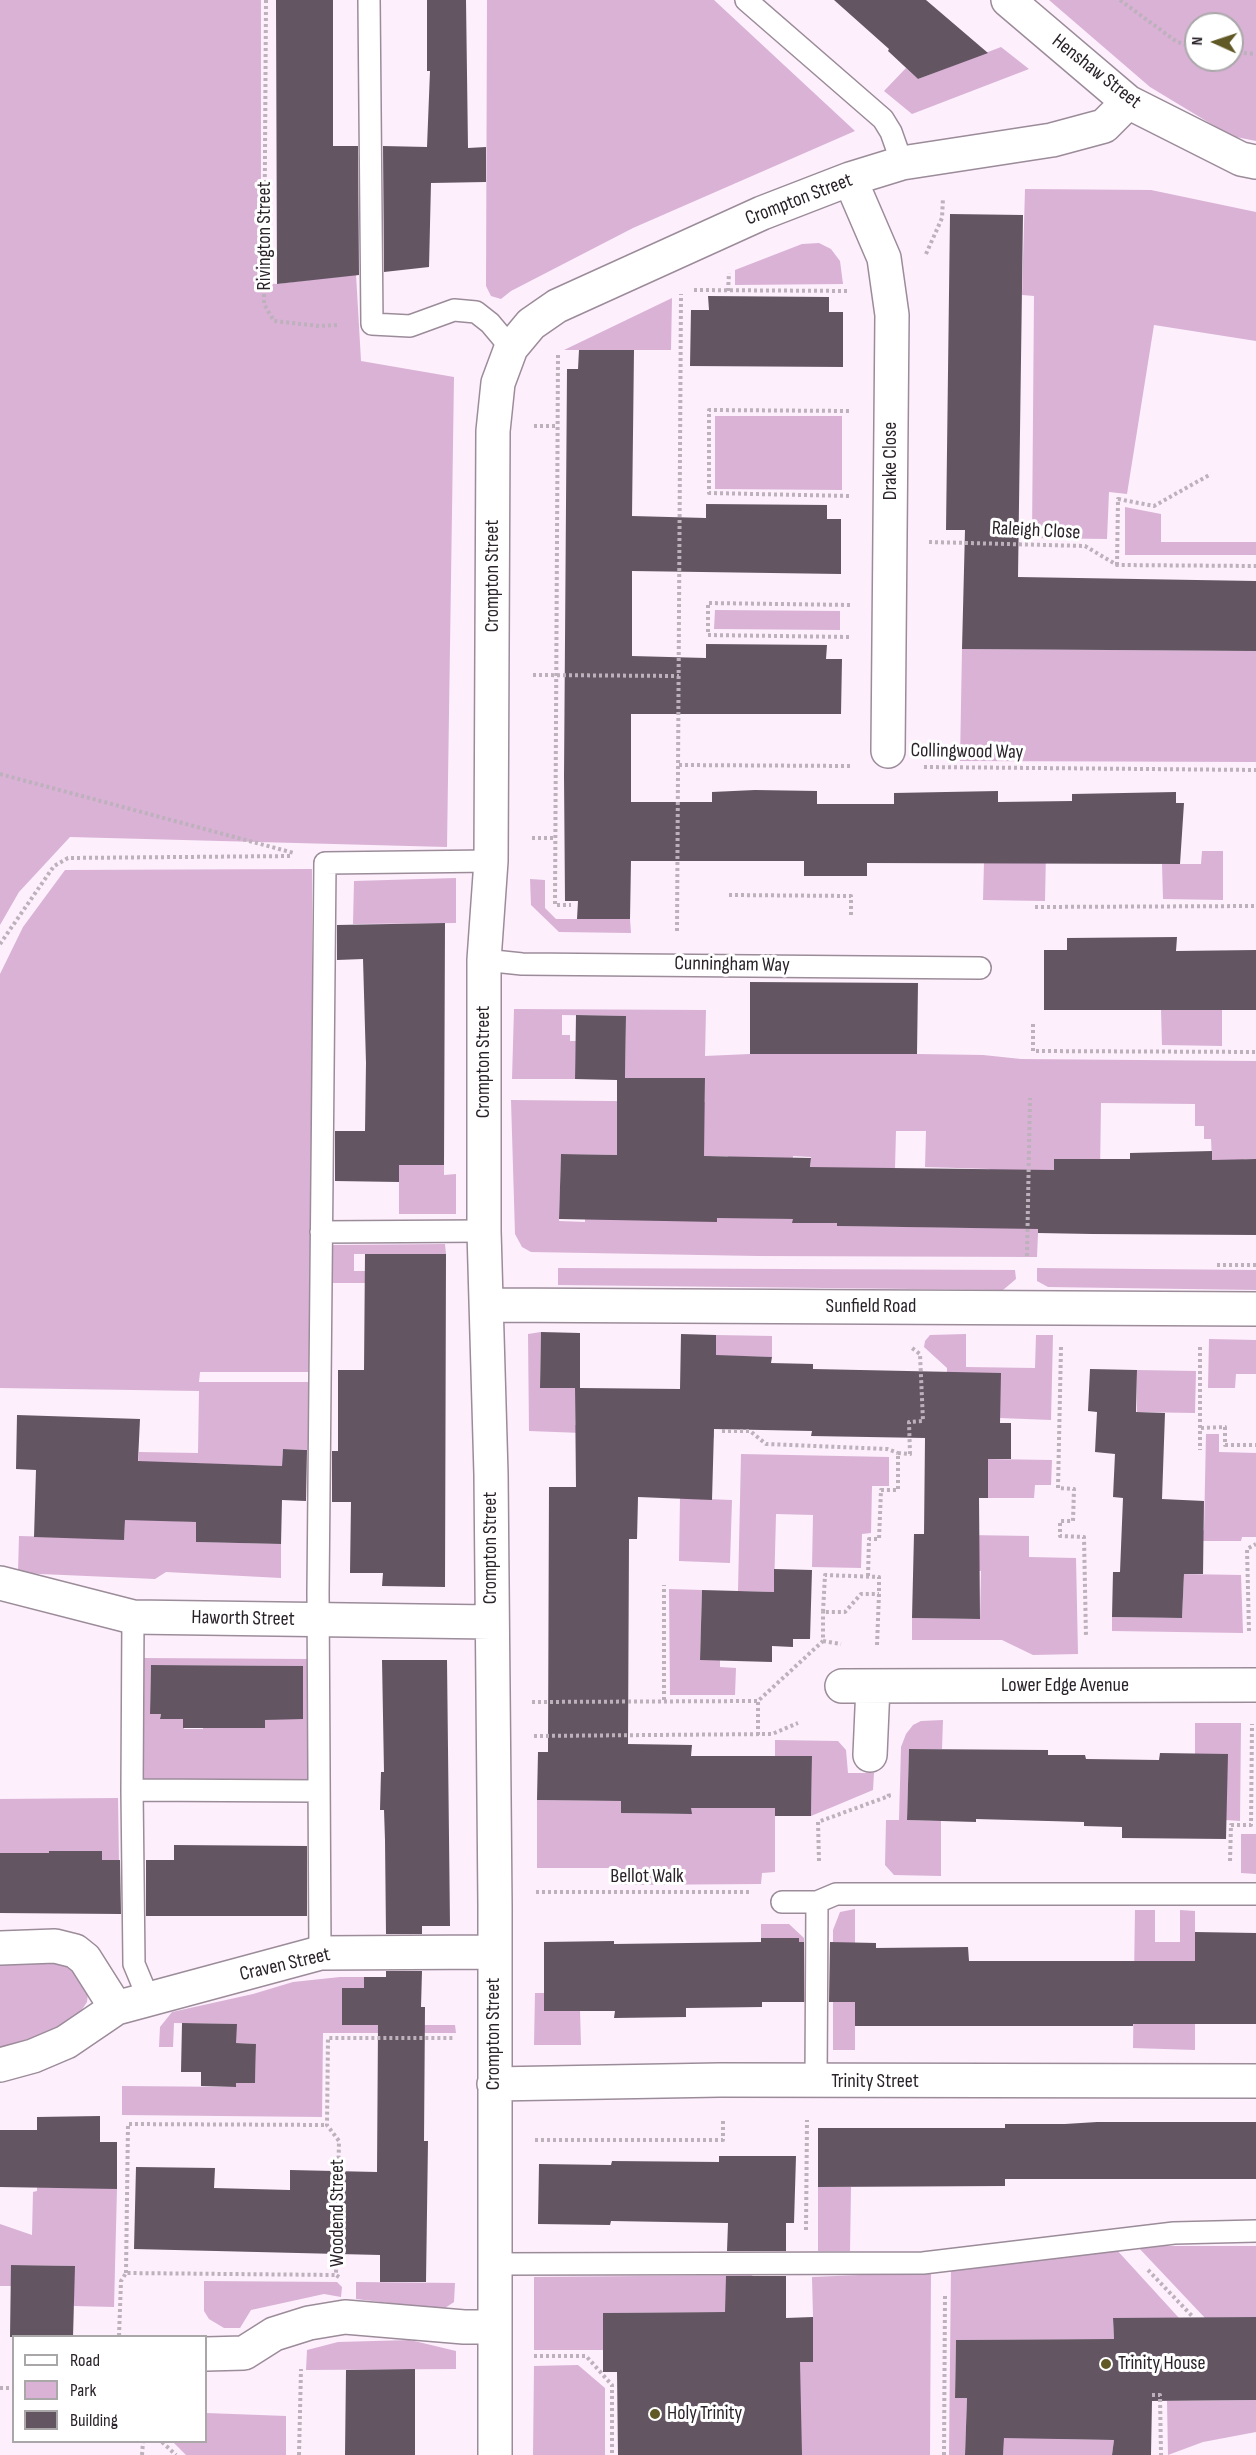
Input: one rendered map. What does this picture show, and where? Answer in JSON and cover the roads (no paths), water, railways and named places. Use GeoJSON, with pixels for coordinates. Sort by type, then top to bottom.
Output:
{"type":"FeatureCollection","features":[{"type":"Feature","properties":{"kind":"street","name":"Henshaw Street"},"geometry":{"type":"LineString","coordinates":[[1008,0],[1128,102],[1241,159],[1256,162]]}},
{"type":"Feature","properties":{"kind":"street","name":"Crompton Street"},"geometry":{"type":"LineString","coordinates":[[495,2455],[492,1622],[484,1231],[484,960],[491,861],[493,431],[498,383],[511,348],[531,324],[557,306],[762,213],[850,179],[902,163],[1052,140],[1104,126],[1128,102]]}},
{"type":"Feature","properties":{"kind":"street","name":"Drake Close"},"geometry":{"type":"LineString","coordinates":[[850,179],[884,258],[892,315],[888,751]]}},
{"type":"Feature","properties":{"kind":"street","name":"Sunfield Road"},"geometry":{"type":"LineString","coordinates":[[487,1305],[1256,1309]]}},
{"type":"Feature","properties":{"kind":"street","name":"Haworth Street"},"geometry":{"type":"LineString","coordinates":[[0,1583],[133,1617],[492,1622]]}},
{"type":"Feature","properties":{"kind":"street","name":"Lower Edge Avenue"},"geometry":{"type":"LineString","coordinates":[[870,1755],[858,1686],[1256,1685]]}},
{"type":"Feature","properties":{"kind":"street"},"geometry":{"type":"LineString","coordinates":[[0,1948],[61,1946],[75,1951],[85,1959],[116,2008]]}},
{"type":"Feature","properties":{"kind":"street","name":"Craven Street"},"geometry":{"type":"LineString","coordinates":[[0,2065],[33,2056],[66,2042],[116,2008],[320,1953],[494,1952]]}},
{"type":"Feature","properties":{"kind":"street","name":"Trinity Street"},"geometry":{"type":"LineString","coordinates":[[495,2084],[720,2080],[816,2082],[1256,2081]]}},
{"type":"Feature","properties":{"kind":"street"},"geometry":{"type":"LineString","coordinates":[[207,2354],[244,2353],[274,2334],[309,2323],[345,2317],[464,2327],[494,2327]]}},
{"type":"Feature","properties":{"kind":"lane"},"geometry":{"type":"LineString","coordinates":[[369,0],[372,324],[410,326],[454,310],[476,312],[490,323],[511,348]]}},
{"type":"Feature","properties":{"kind":"lane"},"geometry":{"type":"LineString","coordinates":[[746,0],[883,119],[891,132],[902,163]]}},
{"type":"Feature","properties":{"kind":"lane"},"geometry":{"type":"LineString","coordinates":[[320,1953],[318,1620],[326,863],[491,861]]}},
{"type":"Feature","properties":{"kind":"lane","name":"Cunningham Way"},"geometry":{"type":"LineString","coordinates":[[484,960],[522,964],[980,968]]}},
{"type":"Feature","properties":{"kind":"lane"},"geometry":{"type":"LineString","coordinates":[[321,1232],[484,1231]]}},
{"type":"Feature","properties":{"kind":"lane"},"geometry":{"type":"LineString","coordinates":[[133,1617],[134,1964],[149,2000]]}},
{"type":"Feature","properties":{"kind":"lane"},"geometry":{"type":"LineString","coordinates":[[132,1790],[319,1791]]}},
{"type":"Feature","properties":{"kind":"lane"},"geometry":{"type":"LineString","coordinates":[[783,1902],[817,1902],[836,1894],[1256,1894]]}},
{"type":"Feature","properties":{"kind":"lane"},"geometry":{"type":"LineString","coordinates":[[816,2082],[817,1902]]}},
{"type":"Feature","properties":{"kind":"lane"},"geometry":{"type":"LineString","coordinates":[[493,2264],[923,2263],[1118,2238],[1174,2233],[1256,2231]]}},
{"type":"Feature","properties":{"kind":"place","name":"Trinity House"},"geometry":{"type":"Point","coordinates":[1106,2364]}},
{"type":"Feature","properties":{"kind":"place","name":"Holy Trinity"},"geometry":{"type":"Point","coordinates":[655,2414]}}]}
